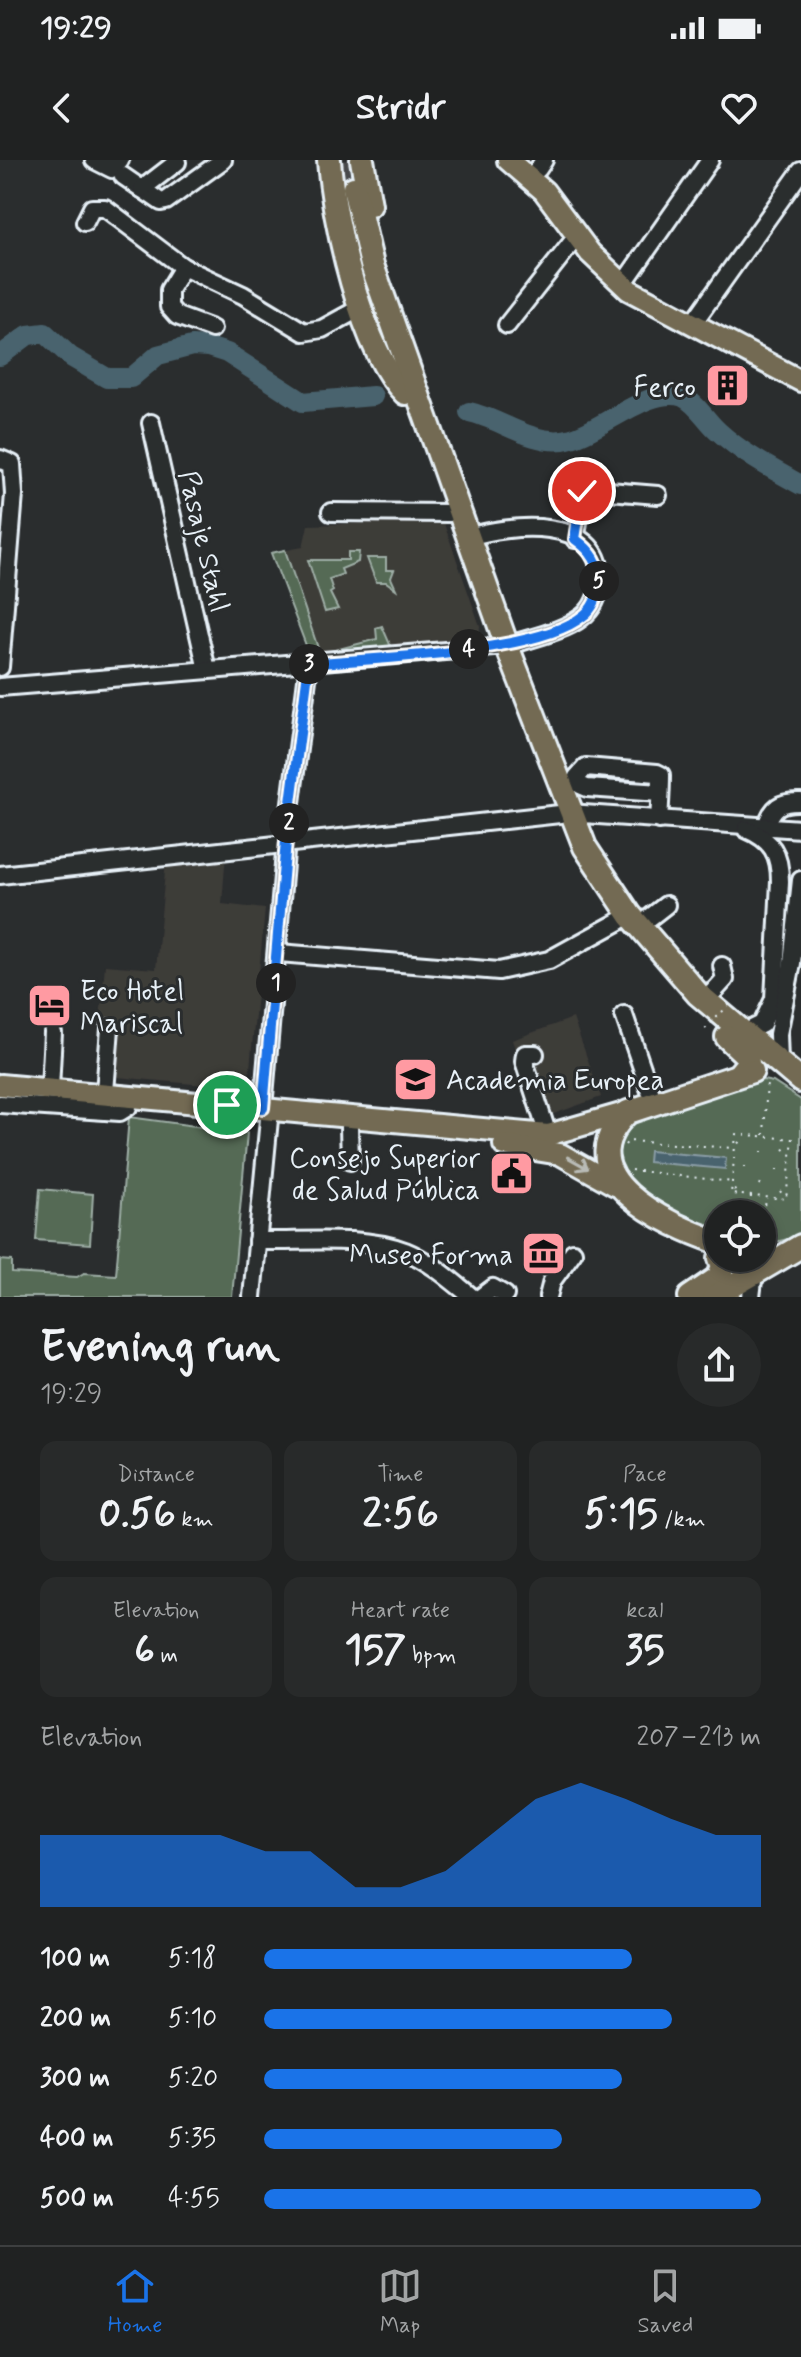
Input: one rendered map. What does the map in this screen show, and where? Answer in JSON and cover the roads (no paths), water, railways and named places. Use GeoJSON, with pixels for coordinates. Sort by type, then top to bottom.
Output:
{"type":"FeatureCollection","features":[{"type":"Feature","properties":{"kind":"highway"},"geometry":{"type":"LineString","coordinates":[[329,160],[340,236],[362,307],[386,370],[412,394]]}},
{"type":"Feature","properties":{"kind":"highway"},"geometry":{"type":"LineString","coordinates":[[362,160],[374,229],[413,349],[412,394],[449,513],[502,646],[562,814],[630,924],[682,995],[747,1056],[748,1063],[739,1074]]}},
{"type":"Feature","properties":{"kind":"highway"},"geometry":{"type":"LineString","coordinates":[[348,188],[356,258],[469,537],[502,646]]}},
{"type":"Feature","properties":{"kind":"highway"},"geometry":{"type":"LineString","coordinates":[[630,924],[742,1034],[773,1071],[801,1081]]}},
{"type":"Feature","properties":{"kind":"highway"},"geometry":{"type":"LineString","coordinates":[[704,1246],[681,1230],[619,1174],[606,1156],[608,1139],[615,1124],[628,1112],[739,1074],[768,1070],[801,1090]]}},
{"type":"Feature","properties":{"kind":"highway"},"geometry":{"type":"LineString","coordinates":[[681,1230],[704,1237]]}},
{"type":"Feature","properties":{"kind":"highway"},"geometry":{"type":"LineString","coordinates":[[776,1246],[801,1244]]}},
{"type":"Feature","properties":{"kind":"highway"},"geometry":{"type":"LineString","coordinates":[[736,1294],[754,1272],[801,1244]]}},
{"type":"Feature","properties":{"kind":"highway"},"geometry":{"type":"LineString","coordinates":[[690,1297],[718,1278],[721,1272]]}},
{"type":"Feature","properties":{"kind":"main road"},"geometry":{"type":"LineString","coordinates":[[508,160],[557,205],[577,236],[629,290],[801,381]]}},
{"type":"Feature","properties":{"kind":"main road"},"geometry":{"type":"LineString","coordinates":[[537,163],[628,277],[801,369]]}},
{"type":"Feature","properties":{"kind":"main road"},"geometry":{"type":"LineString","coordinates":[[0,1085],[105,1092],[349,1127],[549,1150],[619,1174]]}},
{"type":"Feature","properties":{"kind":"main road"},"geometry":{"type":"LineString","coordinates":[[0,1101],[266,1113],[548,1135],[628,1112]]}},
{"type":"Feature","properties":{"kind":"street"},"geometry":{"type":"LineString","coordinates":[[94,160],[112,169],[122,168],[142,189],[161,202],[223,160]]}},
{"type":"Feature","properties":{"kind":"street"},"geometry":{"type":"LineString","coordinates":[[628,277],[710,160]]}},
{"type":"Feature","properties":{"kind":"street"},"geometry":{"type":"LineString","coordinates":[[142,189],[177,162]]}},
{"type":"Feature","properties":{"kind":"street"},"geometry":{"type":"LineString","coordinates":[[698,316],[801,171]]}},
{"type":"Feature","properties":{"kind":"street"},"geometry":{"type":"LineString","coordinates":[[85,222],[92,208],[105,208],[183,267],[243,295],[304,332],[322,329],[362,307]]}},
{"type":"Feature","properties":{"kind":"street"},"geometry":{"type":"LineString","coordinates":[[507,325],[577,236]]}},
{"type":"Feature","properties":{"kind":"street"},"geometry":{"type":"LineString","coordinates":[[183,267],[169,290],[169,307],[177,316],[212,329]]}},
{"type":"Feature","properties":{"kind":"street","name":"Pasaje Stahl"},"geometry":{"type":"LineString","coordinates":[[151,423],[207,670]]}},
{"type":"Feature","properties":{"kind":"street"},"geometry":{"type":"LineString","coordinates":[[0,459],[13,467],[5,530],[0,667]]}},
{"type":"Feature","properties":{"kind":"street"},"geometry":{"type":"LineString","coordinates":[[575,539],[584,489],[658,495]]}},
{"type":"Feature","properties":{"kind":"street"},"geometry":{"type":"LineString","coordinates":[[331,512],[449,513]]}},
{"type":"Feature","properties":{"kind":"street"},"geometry":{"type":"LineString","coordinates":[[0,687],[502,646],[580,619],[596,600],[599,569],[588,549],[575,539],[548,528],[525,526],[469,537]]}},
{"type":"Feature","properties":{"kind":"street"},"geometry":{"type":"LineString","coordinates":[[252,1297],[286,841],[309,664]]}},
{"type":"Feature","properties":{"kind":"street"},"geometry":{"type":"LineString","coordinates":[[659,820],[660,793]]}},
{"type":"Feature","properties":{"kind":"street"},"geometry":{"type":"LineString","coordinates":[[766,827],[771,813],[782,803],[801,802]]}},
{"type":"Feature","properties":{"kind":"street"},"geometry":{"type":"LineString","coordinates":[[0,875],[286,841],[562,814],[801,829]]}},
{"type":"Feature","properties":{"kind":"street"},"geometry":{"type":"LineString","coordinates":[[738,826],[761,835],[772,846],[780,863],[774,999],[762,1024],[742,1034]]}},
{"type":"Feature","properties":{"kind":"street"},"geometry":{"type":"LineString","coordinates":[[773,1071],[792,963],[801,880]]}},
{"type":"Feature","properties":{"kind":"street"},"geometry":{"type":"LineString","coordinates":[[279,953],[499,971],[549,960],[666,905]]}},
{"type":"Feature","properties":{"kind":"street"},"geometry":{"type":"LineString","coordinates":[[705,1001],[725,979],[722,966]]}},
{"type":"Feature","properties":{"kind":"street"},"geometry":{"type":"LineString","coordinates":[[624,1015],[654,1103]]}},
{"type":"Feature","properties":{"kind":"street"},"geometry":{"type":"LineString","coordinates":[[105,1092],[110,1028]]}},
{"type":"Feature","properties":{"kind":"street"},"geometry":{"type":"LineString","coordinates":[[50,1088],[53,1033]]}},
{"type":"Feature","properties":{"kind":"street"},"geometry":{"type":"LineString","coordinates":[[535,1054],[527,1053],[524,1059],[548,1135]]}},
{"type":"Feature","properties":{"kind":"street"},"geometry":{"type":"LineString","coordinates":[[349,1127],[350,1161]]}},
{"type":"Feature","properties":{"kind":"street"},"geometry":{"type":"LineString","coordinates":[[257,1241],[375,1244],[406,1251],[428,1263],[472,1297]]}},
{"type":"Feature","properties":{"kind":"street"},"geometry":{"type":"LineString","coordinates":[[548,1297],[552,1281],[573,1252]]}},
{"type":"Feature","properties":{"kind":"street"},"geometry":{"type":"LineString","coordinates":[[481,1297],[493,1288],[505,1295]]}},
{"type":"Feature","properties":{"kind":"water"},"geometry":{"type":"Polygon","coordinates":[[[649,1151],[726,1158],[725,1169],[648,1162],[649,1151]]]}},
{"type":"Feature","properties":{"kind":"waterway"},"geometry":{"type":"LineString","coordinates":[[0,356],[28,335],[45,333],[71,357],[107,378],[131,378],[158,355],[192,346],[208,347],[227,353],[303,402],[373,396]]}},
{"type":"Feature","properties":{"kind":"waterway"},"geometry":{"type":"LineString","coordinates":[[469,412],[539,438],[563,440],[591,430],[654,398],[669,395],[683,397],[737,447],[801,485]]}},
{"type":"Feature","properties":{"kind":"tunnel"},"geometry":{"type":"LineString","coordinates":[[351,160],[354,188]]}},
{"type":"Feature","properties":{"kind":"place","name":"Ferco"},"geometry":{"type":"Point","coordinates":[727,386]}},
{"type":"Feature","properties":{"kind":"place","name":"Eco Hotel Mariscal"},"geometry":{"type":"Point","coordinates":[49,1006]}},
{"type":"Feature","properties":{"kind":"place","name":"Academia Europea"},"geometry":{"type":"Point","coordinates":[415,1079]}},
{"type":"Feature","properties":{"kind":"place","name":"Consejo Superior de Salud Pública"},"geometry":{"type":"Point","coordinates":[511,1173]}},
{"type":"Feature","properties":{"kind":"place","name":"Museo Forma"},"geometry":{"type":"Point","coordinates":[544,1254]}}]}
